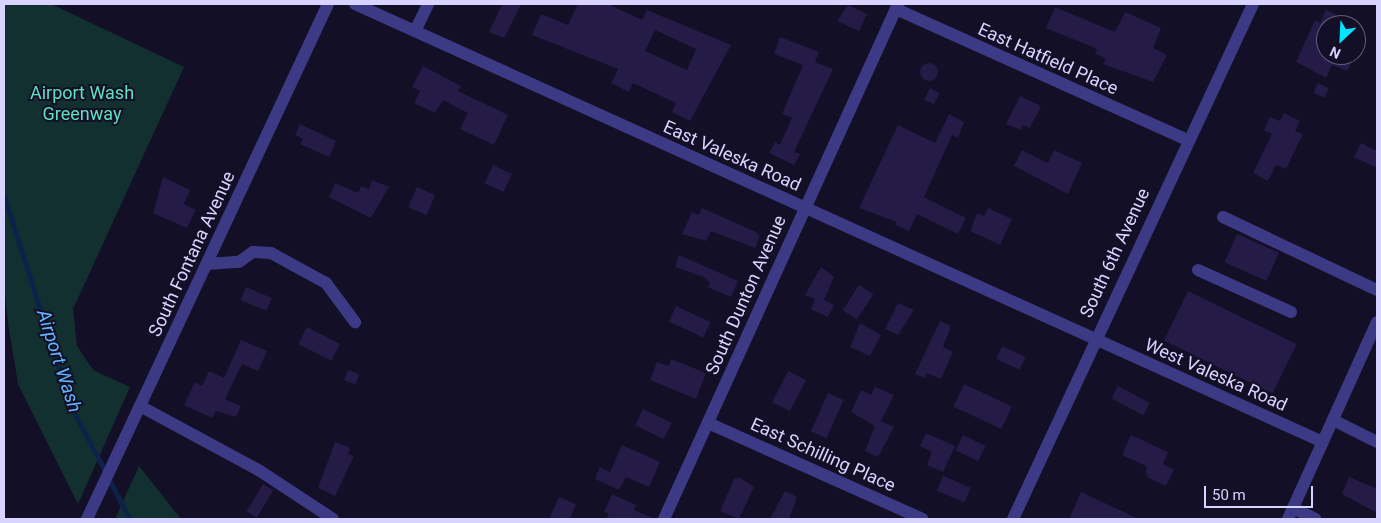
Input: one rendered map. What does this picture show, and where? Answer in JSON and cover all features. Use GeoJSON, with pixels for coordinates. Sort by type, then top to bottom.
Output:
{"type":"FeatureCollection","features":[{"type":"Feature","properties":{"kind":"street","name":"South Fontana Avenue"},"geometry":{"type":"LineString","coordinates":[[88,519],[328,4]]}},
{"type":"Feature","properties":{"kind":"street","name":"East Valeska Road"},"geometry":{"type":"LineString","coordinates":[[355,4],[1095,340]]}},
{"type":"Feature","properties":{"kind":"street"},"geometry":{"type":"LineString","coordinates":[[415,31],[428,4]]}},
{"type":"Feature","properties":{"kind":"street","name":"South 6th Avenue"},"geometry":{"type":"LineString","coordinates":[[1013,519],[1187,140],[1253,4]]}},
{"type":"Feature","properties":{"kind":"street","name":"East Hatfield Place"},"geometry":{"type":"LineString","coordinates":[[897,6],[1187,140]]}},
{"type":"Feature","properties":{"kind":"street","name":"South Dunton Avenue"},"geometry":{"type":"LineString","coordinates":[[664,519],[897,6]]}},
{"type":"Feature","properties":{"kind":"street"},"geometry":{"type":"LineString","coordinates":[[1223,218],[1377,290]]}},
{"type":"Feature","properties":{"kind":"street"},"geometry":{"type":"LineString","coordinates":[[207,264],[239,262],[253,252],[271,253],[326,283],[355,322]]}},
{"type":"Feature","properties":{"kind":"street"},"geometry":{"type":"LineString","coordinates":[[1198,270],[1291,312]]}},
{"type":"Feature","properties":{"kind":"street"},"geometry":{"type":"LineString","coordinates":[[1316,519],[1290,514],[1376,330]]}},
{"type":"Feature","properties":{"kind":"street","name":"West Valeska Road"},"geometry":{"type":"LineString","coordinates":[[1095,340],[1323,442]]}},
{"type":"Feature","properties":{"kind":"street"},"geometry":{"type":"LineString","coordinates":[[140,406],[260,471],[333,519]]}},
{"type":"Feature","properties":{"kind":"street"},"geometry":{"type":"LineString","coordinates":[[1333,420],[1377,442]]}},
{"type":"Feature","properties":{"kind":"street","name":"East Schilling Place"},"geometry":{"type":"LineString","coordinates":[[708,423],[923,519]]}},
{"type":"Feature","properties":{"kind":"green space","name":"Airport Wash Greenway"},"geometry":{"type":"Polygon","coordinates":[[[4,4],[51,4],[184,67],[73,309],[77,346],[93,370],[130,387],[78,504],[18,384],[8,323],[4,286],[4,4]]]}},
{"type":"Feature","properties":{"kind":"green space"},"geometry":{"type":"Polygon","coordinates":[[[139,466],[181,519],[115,519],[139,466]]]}},
{"type":"Feature","properties":{"kind":"building"},"geometry":{"type":"Polygon","coordinates":[[[502,4],[521,4],[504,38],[489,32],[502,4]]]}},
{"type":"Feature","properties":{"kind":"building"},"geometry":{"type":"Polygon","coordinates":[[[578,4],[610,5],[642,20],[647,10],[731,45],[690,121],[672,112],[676,103],[633,83],[629,92],[611,83],[618,69],[532,35],[541,14],[568,25],[578,4]],[[655,30],[645,51],[687,70],[696,49],[655,30]]]}},
{"type":"Feature","properties":{"kind":"building"},"geometry":{"type":"Polygon","coordinates":[[[848,5],[867,14],[859,31],[837,21],[848,5]]]}},
{"type":"Feature","properties":{"kind":"building"},"geometry":{"type":"Polygon","coordinates":[[[1055,7],[1115,32],[1125,12],[1161,28],[1153,48],[1167,55],[1153,82],[1103,64],[1106,59],[1095,53],[1097,49],[1046,28],[1055,7]]]}},
{"type":"Feature","properties":{"kind":"building"},"geometry":{"type":"Polygon","coordinates":[[[1326,10],[1337,15],[1324,15],[1326,10]]]}},
{"type":"Feature","properties":{"kind":"building"},"geometry":{"type":"Polygon","coordinates":[[[1315,20],[1316,65],[1332,65],[1326,78],[1296,62],[1315,20]]]}},
{"type":"Feature","properties":{"kind":"building"},"geometry":{"type":"Polygon","coordinates":[[[780,37],[819,52],[815,62],[833,69],[794,152],[800,154],[794,165],[769,153],[775,142],[780,145],[792,118],[782,114],[803,65],[774,54],[780,37]]]}},
{"type":"Feature","properties":{"kind":"building"},"geometry":{"type":"Polygon","coordinates":[[[925,63],[933,63],[938,68],[936,79],[925,81],[920,76],[920,68],[925,63]]]}},
{"type":"Feature","properties":{"kind":"building"},"geometry":{"type":"Polygon","coordinates":[[[1332,65],[1350,65],[1347,71],[1332,65]]]}},
{"type":"Feature","properties":{"kind":"building"},"geometry":{"type":"Polygon","coordinates":[[[423,66],[461,86],[458,91],[508,115],[494,145],[460,129],[468,113],[443,100],[435,113],[414,103],[420,91],[412,87],[423,66]]]}},
{"type":"Feature","properties":{"kind":"building"},"geometry":{"type":"Polygon","coordinates":[[[1318,83],[1329,88],[1324,98],[1314,93],[1318,83]]]}},
{"type":"Feature","properties":{"kind":"building"},"geometry":{"type":"Polygon","coordinates":[[[930,88],[940,93],[934,105],[924,100],[930,88]]]}},
{"type":"Feature","properties":{"kind":"building"},"geometry":{"type":"Polygon","coordinates":[[[1020,96],[1041,106],[1030,128],[1023,125],[1021,130],[1006,124],[1020,96]]]}},
{"type":"Feature","properties":{"kind":"building"},"geometry":{"type":"Polygon","coordinates":[[[1284,113],[1300,121],[1295,131],[1303,134],[1286,169],[1276,165],[1268,181],[1253,173],[1272,134],[1264,130],[1270,117],[1280,121],[1284,113]]]}},
{"type":"Feature","properties":{"kind":"building"},"geometry":{"type":"Polygon","coordinates":[[[949,114],[964,122],[958,138],[952,135],[924,197],[966,218],[958,234],[917,214],[909,231],[895,225],[897,222],[859,208],[898,125],[935,143],[949,114]]]}},
{"type":"Feature","properties":{"kind":"building"},"geometry":{"type":"Polygon","coordinates":[[[300,124],[336,141],[329,157],[300,144],[303,139],[295,135],[300,124]]]}},
{"type":"Feature","properties":{"kind":"building"},"geometry":{"type":"Polygon","coordinates":[[[1361,143],[1377,151],[1377,168],[1354,157],[1361,143]]]}},
{"type":"Feature","properties":{"kind":"building"},"geometry":{"type":"Polygon","coordinates":[[[1022,150],[1048,163],[1054,150],[1082,163],[1068,194],[1014,166],[1022,150]]]}},
{"type":"Feature","properties":{"kind":"building"},"geometry":{"type":"Polygon","coordinates":[[[493,165],[512,174],[504,192],[485,183],[493,165]]]}},
{"type":"Feature","properties":{"kind":"building"},"geometry":{"type":"Polygon","coordinates":[[[163,177],[190,190],[184,204],[196,210],[187,228],[153,213],[163,177]]]}},
{"type":"Feature","properties":{"kind":"building"},"geometry":{"type":"Polygon","coordinates":[[[372,180],[389,187],[371,218],[329,197],[335,183],[358,193],[361,186],[369,189],[372,180]]]}},
{"type":"Feature","properties":{"kind":"building"},"geometry":{"type":"Polygon","coordinates":[[[417,187],[435,195],[426,215],[408,207],[417,187]]]}},
{"type":"Feature","properties":{"kind":"building"},"geometry":{"type":"Polygon","coordinates":[[[702,208],[756,232],[760,236],[755,248],[711,231],[706,241],[682,234],[692,212],[699,215],[702,208]]]}},
{"type":"Feature","properties":{"kind":"building"},"geometry":{"type":"Polygon","coordinates":[[[988,208],[1012,219],[1000,245],[970,231],[977,213],[984,216],[988,208]]]}},
{"type":"Feature","properties":{"kind":"building"},"geometry":{"type":"Polygon","coordinates":[[[1237,234],[1279,253],[1266,281],[1224,262],[1237,234]]]}},
{"type":"Feature","properties":{"kind":"building"},"geometry":{"type":"Polygon","coordinates":[[[679,255],[738,281],[731,297],[708,287],[710,283],[704,277],[675,267],[679,255]]]}},
{"type":"Feature","properties":{"kind":"building"},"geometry":{"type":"Polygon","coordinates":[[[821,267],[834,277],[824,300],[834,305],[828,317],[811,309],[815,299],[805,295],[821,267]]]}},
{"type":"Feature","properties":{"kind":"building"},"geometry":{"type":"Polygon","coordinates":[[[859,285],[873,294],[857,319],[843,310],[859,285]]]}},
{"type":"Feature","properties":{"kind":"building"},"geometry":{"type":"Polygon","coordinates":[[[246,287],[272,298],[266,311],[241,300],[246,287]]]}},
{"type":"Feature","properties":{"kind":"building"},"geometry":{"type":"Polygon","coordinates":[[[1188,291],[1297,344],[1273,393],[1164,340],[1188,291]]]}},
{"type":"Feature","properties":{"kind":"building"},"geometry":{"type":"Polygon","coordinates":[[[898,303],[914,310],[898,335],[885,329],[898,303]]]}},
{"type":"Feature","properties":{"kind":"building"},"geometry":{"type":"Polygon","coordinates":[[[676,306],[710,322],[703,337],[669,321],[676,306]]]}},
{"type":"Feature","properties":{"kind":"building"},"geometry":{"type":"Polygon","coordinates":[[[940,321],[951,326],[943,347],[953,352],[941,379],[927,373],[925,378],[915,374],[940,321]]]}},
{"type":"Feature","properties":{"kind":"building"},"geometry":{"type":"Polygon","coordinates":[[[860,323],[881,335],[870,356],[850,347],[860,323]]]}},
{"type":"Feature","properties":{"kind":"building"},"geometry":{"type":"Polygon","coordinates":[[[307,327],[340,344],[331,361],[298,344],[307,327]]]}},
{"type":"Feature","properties":{"kind":"building"},"geometry":{"type":"Polygon","coordinates":[[[241,340],[267,351],[258,371],[242,364],[225,399],[241,406],[236,417],[216,411],[212,418],[184,405],[195,382],[202,386],[209,371],[224,378],[241,340]]]}},
{"type":"Feature","properties":{"kind":"building"},"geometry":{"type":"Polygon","coordinates":[[[1002,346],[1026,357],[1020,370],[996,359],[1002,346]]]}},
{"type":"Feature","properties":{"kind":"building"},"geometry":{"type":"Polygon","coordinates":[[[671,359],[706,373],[696,399],[650,380],[657,362],[669,366],[671,359]]]}},
{"type":"Feature","properties":{"kind":"building"},"geometry":{"type":"Polygon","coordinates":[[[348,370],[359,374],[356,384],[344,380],[348,370]]]}},
{"type":"Feature","properties":{"kind":"building"},"geometry":{"type":"Polygon","coordinates":[[[788,371],[806,380],[790,411],[772,402],[788,371]]]}},
{"type":"Feature","properties":{"kind":"building"},"geometry":{"type":"Polygon","coordinates":[[[964,384],[1012,406],[1001,429],[953,407],[964,384]]]}},
{"type":"Feature","properties":{"kind":"building"},"geometry":{"type":"Polygon","coordinates":[[[1118,386],[1150,403],[1143,415],[1111,398],[1118,386]]]}},
{"type":"Feature","properties":{"kind":"building"},"geometry":{"type":"Polygon","coordinates":[[[875,387],[894,395],[881,421],[894,427],[878,457],[865,451],[875,426],[851,412],[861,390],[871,395],[875,387]]]}},
{"type":"Feature","properties":{"kind":"building"},"geometry":{"type":"Polygon","coordinates":[[[828,393],[844,400],[826,438],[811,431],[828,393]]]}},
{"type":"Feature","properties":{"kind":"building"},"geometry":{"type":"Polygon","coordinates":[[[643,409],[672,423],[664,439],[635,425],[643,409]]]}},
{"type":"Feature","properties":{"kind":"building"},"geometry":{"type":"Polygon","coordinates":[[[926,433],[955,446],[943,472],[927,465],[932,452],[920,446],[926,433]]]}},
{"type":"Feature","properties":{"kind":"building"},"geometry":{"type":"Polygon","coordinates":[[[963,435],[985,446],[978,461],[956,450],[963,435]]]}},
{"type":"Feature","properties":{"kind":"building"},"geometry":{"type":"Polygon","coordinates":[[[1131,435],[1168,452],[1163,464],[1174,470],[1166,486],[1147,477],[1146,466],[1122,455],[1131,435]]]}},
{"type":"Feature","properties":{"kind":"building"},"geometry":{"type":"Polygon","coordinates":[[[335,442],[350,448],[348,454],[354,456],[335,496],[318,488],[335,442]]]}},
{"type":"Feature","properties":{"kind":"building"},"geometry":{"type":"Polygon","coordinates":[[[622,445],[660,462],[649,487],[626,477],[619,490],[595,479],[600,467],[610,472],[622,445]]]}},
{"type":"Feature","properties":{"kind":"building"},"geometry":{"type":"Polygon","coordinates":[[[943,476],[971,488],[964,502],[937,491],[943,476]]]}},
{"type":"Feature","properties":{"kind":"building"},"geometry":{"type":"Polygon","coordinates":[[[1349,477],[1377,489],[1377,513],[1342,494],[1349,477]]]}},
{"type":"Feature","properties":{"kind":"building"},"geometry":{"type":"Polygon","coordinates":[[[740,478],[754,487],[739,519],[720,511],[734,479],[740,478]]]}},
{"type":"Feature","properties":{"kind":"building"},"geometry":{"type":"Polygon","coordinates":[[[263,484],[273,490],[257,518],[247,511],[263,484]]]}},
{"type":"Feature","properties":{"kind":"building"},"geometry":{"type":"Polygon","coordinates":[[[785,491],[797,497],[789,519],[770,519],[785,491]]]}},
{"type":"Feature","properties":{"kind":"building"},"geometry":{"type":"Polygon","coordinates":[[[1081,492],[1139,519],[1069,519],[1081,492]]]}},
{"type":"Feature","properties":{"kind":"building"},"geometry":{"type":"Polygon","coordinates":[[[612,494],[636,505],[634,510],[655,519],[606,519],[609,514],[604,512],[612,494]]]}},
{"type":"Feature","properties":{"kind":"building"},"geometry":{"type":"Polygon","coordinates":[[[559,497],[576,504],[570,519],[549,519],[559,497]]]}},
{"type":"Feature","properties":{"kind":"waterway","name":"Airport Wash"},"geometry":{"type":"LineString","coordinates":[[4,195],[72,408],[106,472]]}},
{"type":"Feature","properties":{"kind":"waterway","name":"Airport Wash"},"geometry":{"type":"LineString","coordinates":[[109,479],[130,519]]}}]}
